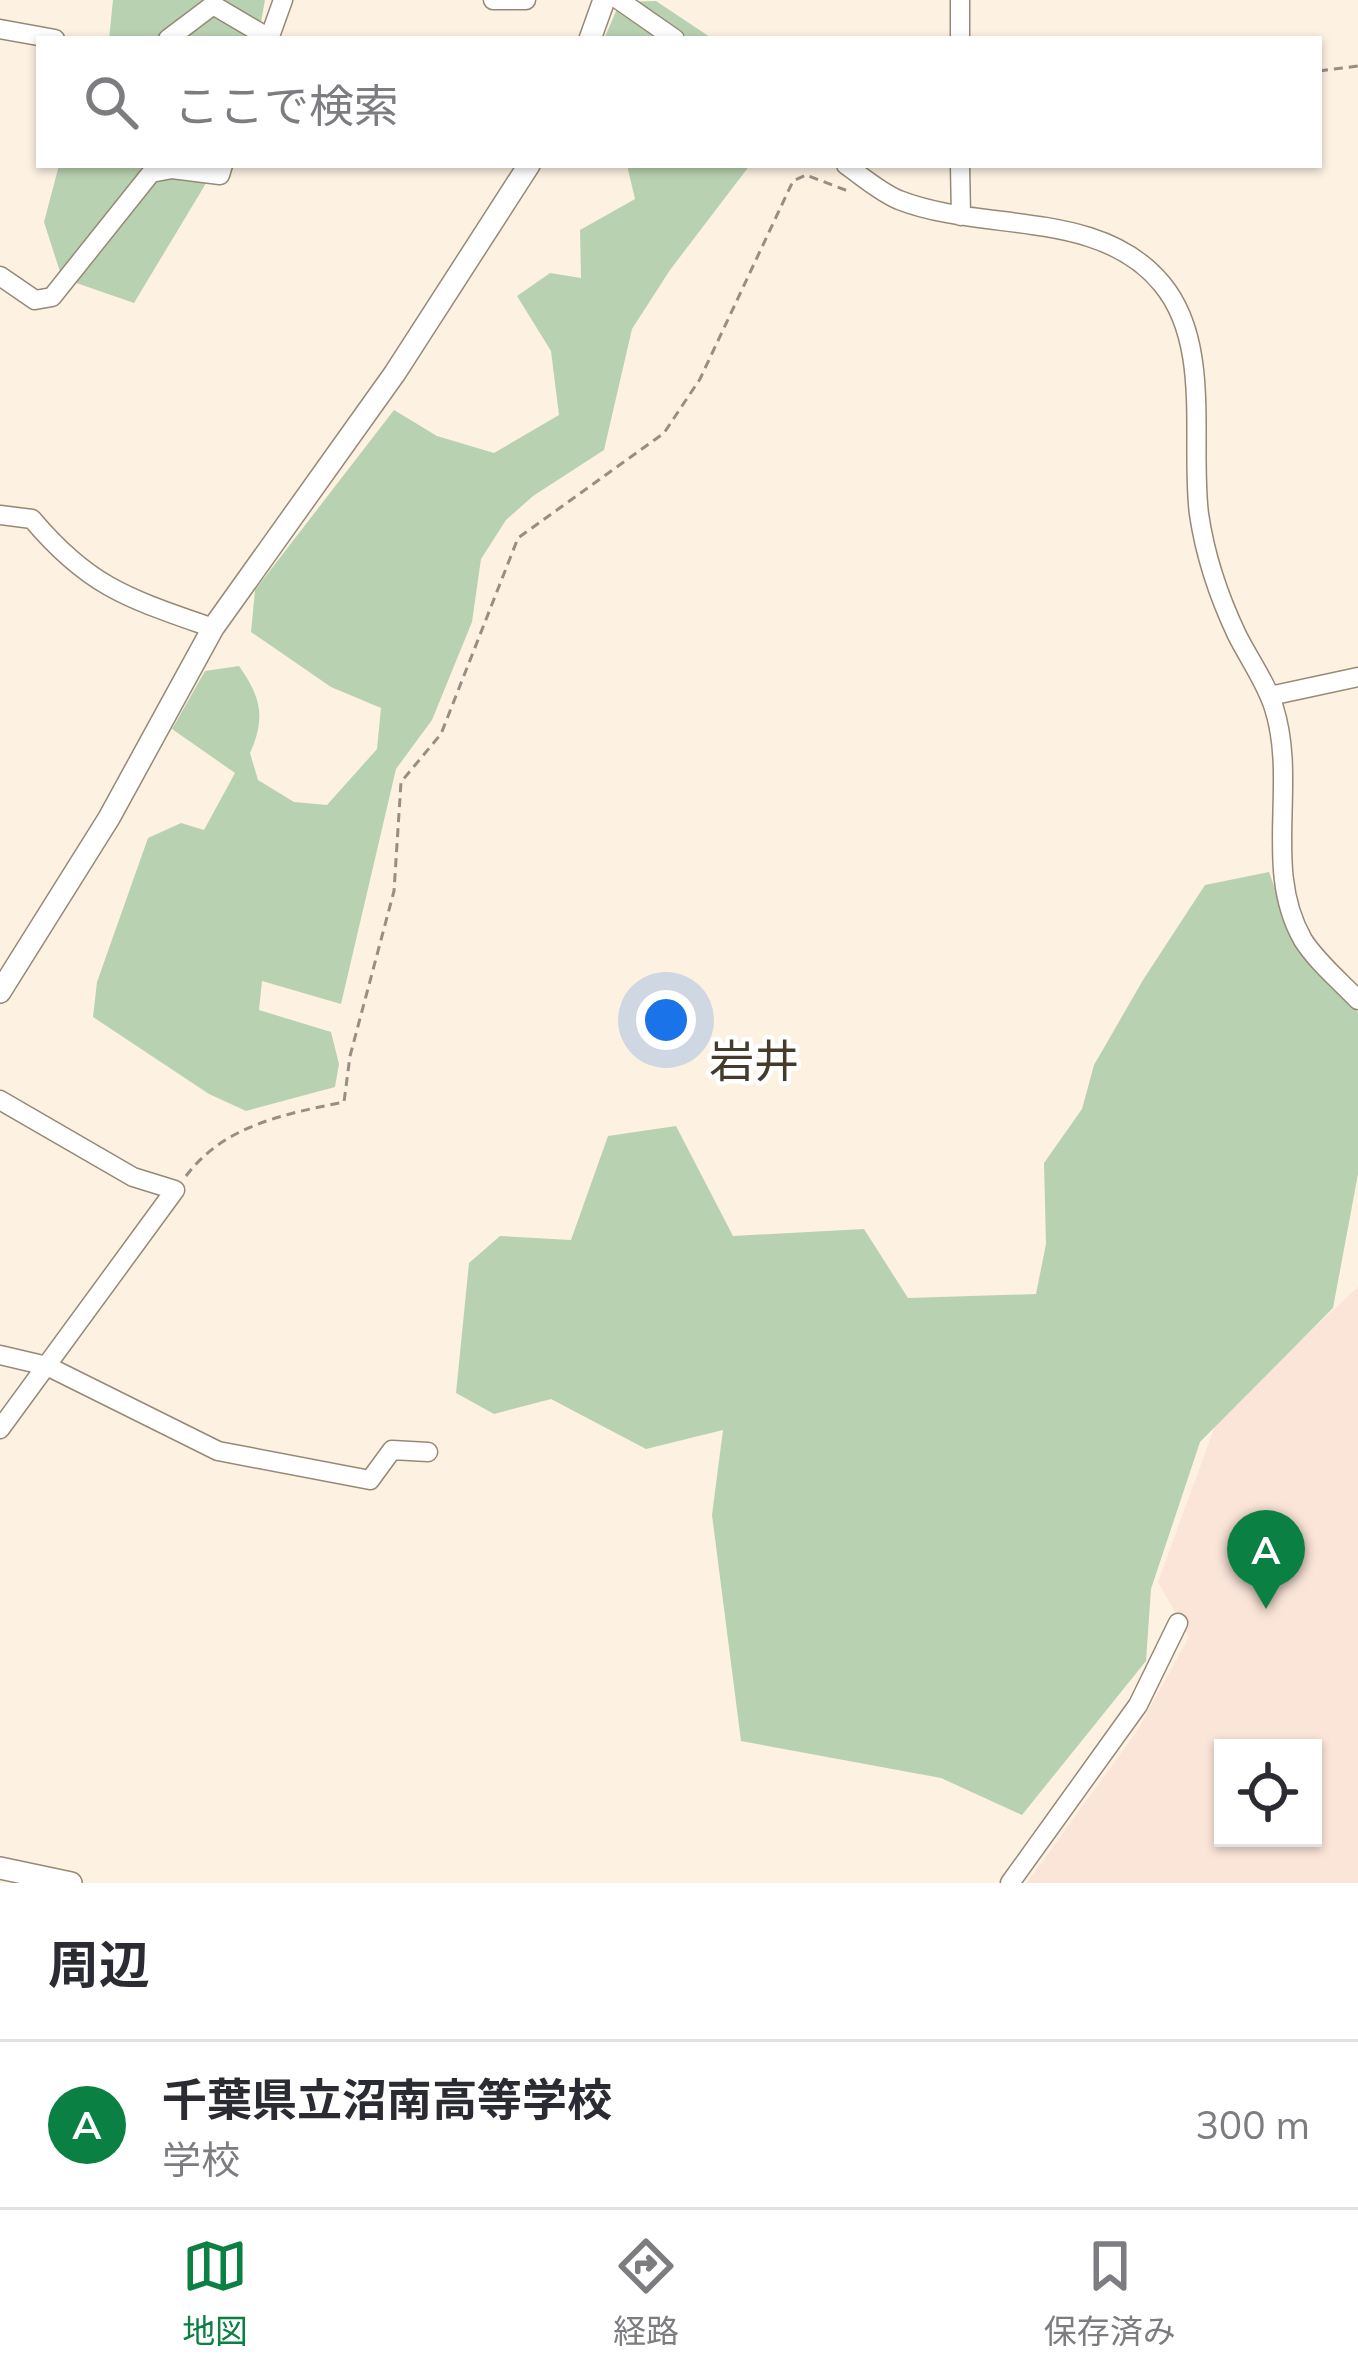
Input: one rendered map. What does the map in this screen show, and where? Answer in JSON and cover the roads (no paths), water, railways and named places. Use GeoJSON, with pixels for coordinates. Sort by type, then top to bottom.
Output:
{"type":"FeatureCollection","features":[{"type":"Feature","properties":{"kind":"street"},"geometry":{"type":"LineString","coordinates":[[270,36],[284,0]]}},
{"type":"Feature","properties":{"kind":"street"},"geometry":{"type":"LineString","coordinates":[[493,0],[526,0]]}},
{"type":"Feature","properties":{"kind":"street"},"geometry":{"type":"LineString","coordinates":[[591,36],[604,0]]}},
{"type":"Feature","properties":{"kind":"street"},"geometry":{"type":"LineString","coordinates":[[620,0],[671,36]]}},
{"type":"Feature","properties":{"kind":"street"},"geometry":{"type":"LineString","coordinates":[[960,36],[961,0]]}},
{"type":"Feature","properties":{"kind":"street"},"geometry":{"type":"LineString","coordinates":[[172,36],[213,5],[266,36]]}},
{"type":"Feature","properties":{"kind":"street"},"geometry":{"type":"LineString","coordinates":[[0,29],[38,36]]}},
{"type":"Feature","properties":{"kind":"street"},"geometry":{"type":"LineString","coordinates":[[0,276],[35,300],[52,297],[151,173],[172,169],[220,175],[223,168]]}},
{"type":"Feature","properties":{"kind":"street"},"geometry":{"type":"LineString","coordinates":[[0,992],[109,818],[213,628],[395,373],[527,168]]}},
{"type":"Feature","properties":{"kind":"street"},"geometry":{"type":"LineString","coordinates":[[851,168],[898,199],[962,216],[1070,232],[1121,248],[1162,284],[1174,302],[1192,362],[1196,483],[1206,546],[1236,633],[1270,696],[1285,770],[1283,885],[1288,906],[1304,941],[1358,1000]]}},
{"type":"Feature","properties":{"kind":"street"},"geometry":{"type":"LineString","coordinates":[[960,168],[962,216]]}},
{"type":"Feature","properties":{"kind":"street"},"geometry":{"type":"LineString","coordinates":[[0,515],[32,519],[72,566],[122,593],[213,628]]}},
{"type":"Feature","properties":{"kind":"street"},"geometry":{"type":"LineString","coordinates":[[1270,696],[1358,677]]}},
{"type":"Feature","properties":{"kind":"street"},"geometry":{"type":"LineString","coordinates":[[0,1100],[133,1177],[175,1190],[0,1430]]}},
{"type":"Feature","properties":{"kind":"street"},"geometry":{"type":"LineString","coordinates":[[0,1354],[47,1366],[218,1451],[370,1480],[392,1450],[428,1452]]}},
{"type":"Feature","properties":{"kind":"street"},"geometry":{"type":"LineString","coordinates":[[1010,1883],[1138,1705],[1178,1622]]}},
{"type":"Feature","properties":{"kind":"street"},"geometry":{"type":"LineString","coordinates":[[0,1868],[71,1883]]}},
{"type":"Feature","properties":{"kind":"place","name":"千葉県立沼南高等学校"},"geometry":{"type":"Point","coordinates":[1266,1609]}},
{"type":"Feature","properties":{"kind":"district","name":"岩井"},"geometry":{"type":"Point","coordinates":[754,1061]}}]}
